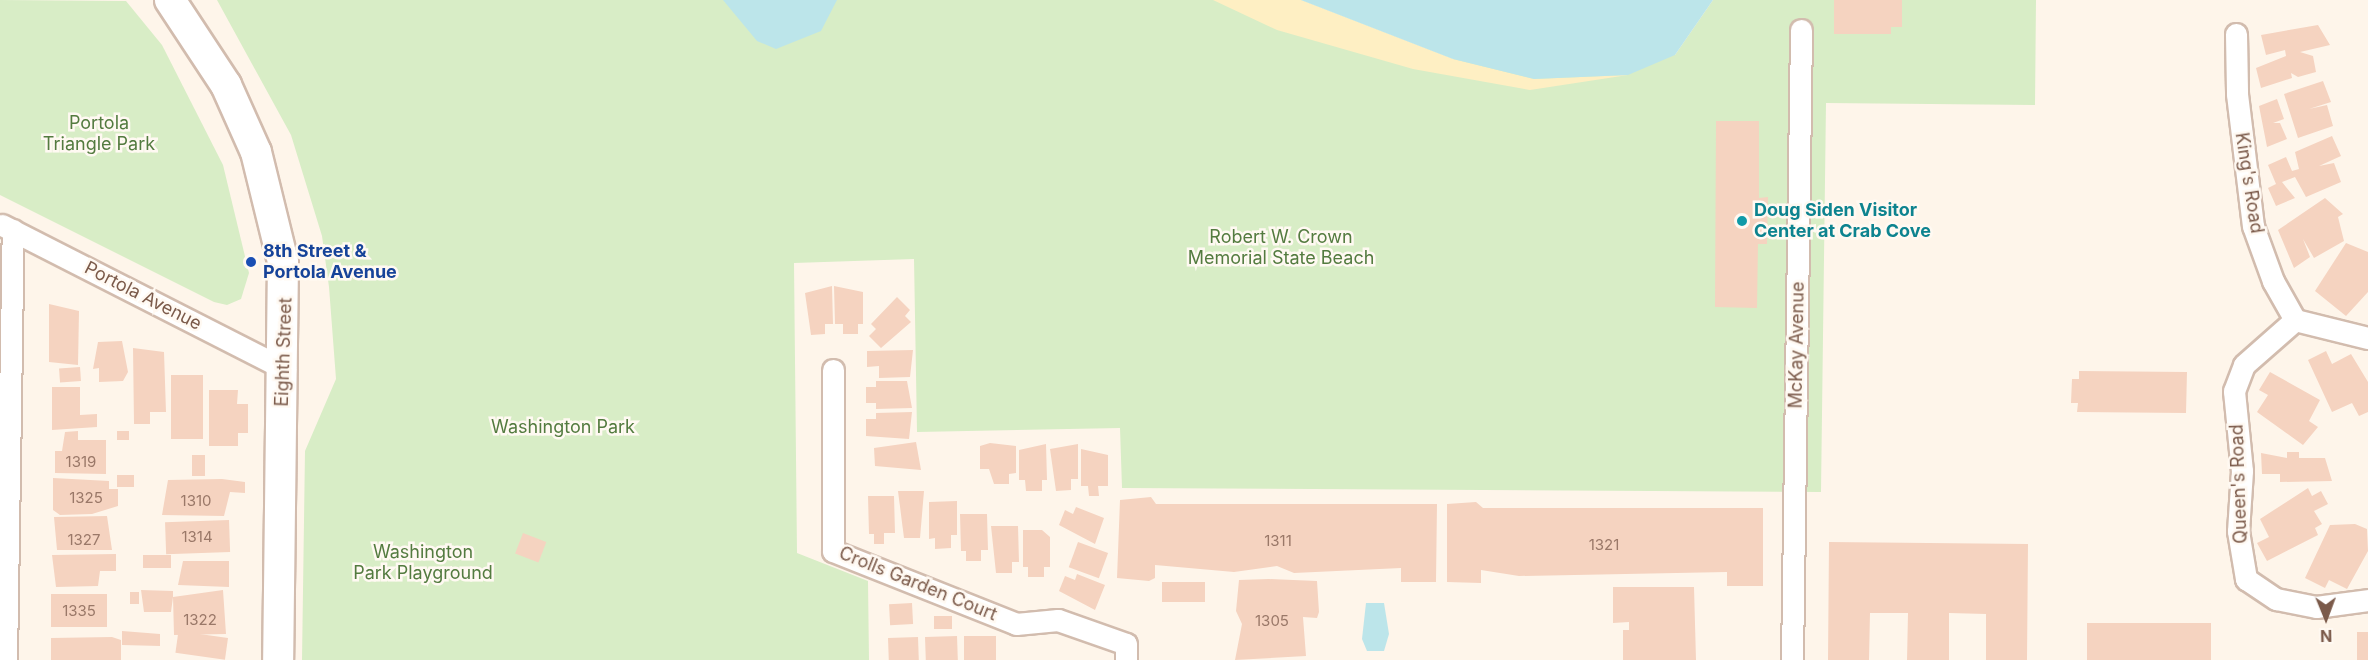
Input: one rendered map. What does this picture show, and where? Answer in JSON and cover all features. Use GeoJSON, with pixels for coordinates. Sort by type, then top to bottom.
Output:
{"type":"FeatureCollection","features":[{"type":"Feature","properties":{"kind":"main road","name":"Eighth Street"},"geometry":{"type":"LineString","coordinates":[[170,0],[226,85],[256,152],[283,262],[285,369],[278,660]]}},
{"type":"Feature","properties":{"kind":"street","name":"McKay Avenue"},"geometry":{"type":"LineString","coordinates":[[1792,660],[1801,30]]}},
{"type":"Feature","properties":{"kind":"street","name":"King's Road"},"geometry":{"type":"LineString","coordinates":[[2236,34],[2237,93],[2253,226],[2295,320]]}},
{"type":"Feature","properties":{"kind":"street","name":"Portola Avenue"},"geometry":{"type":"LineString","coordinates":[[6,227],[285,369]]}},
{"type":"Feature","properties":{"kind":"street"},"geometry":{"type":"LineString","coordinates":[[6,227],[6,660]]}},
{"type":"Feature","properties":{"kind":"street"},"geometry":{"type":"LineString","coordinates":[[2295,320],[2368,338]]}},
{"type":"Feature","properties":{"kind":"street","name":"Queen's Road"},"geometry":{"type":"LineString","coordinates":[[2295,320],[2244,364],[2234,391],[2242,471],[2238,531],[2246,579],[2276,599],[2316,607],[2368,600]]}},
{"type":"Feature","properties":{"kind":"street","name":"Crolls Garden Court"},"geometry":{"type":"LineString","coordinates":[[833,370],[833,551],[1016,624],[1058,620],[1126,644],[1126,660]]}},
{"type":"Feature","properties":{"kind":"green space","name":"Portola Triangle Park"},"geometry":{"type":"Polygon","coordinates":[[[0,0],[126,1],[162,45],[223,165],[249,273],[241,299],[227,305],[214,302],[0,195],[0,0]]]}},
{"type":"Feature","properties":{"kind":"green space","name":"Robert W. Crown Memorial State Beach"},"geometry":{"type":"Polygon","coordinates":[[[217,0],[1301,0],[1453,59],[1675,55],[1713,0],[2036,0],[2035,105],[1826,103],[1821,492],[1122,488],[1120,428],[917,432],[914,259],[794,263],[797,553],[868,581],[869,660],[302,660],[305,451],[336,379],[329,287],[322,236],[291,135],[217,0]]]}},
{"type":"Feature","properties":{"kind":"sand"},"geometry":{"type":"Polygon","coordinates":[[[1213,0],[1301,0],[1453,59],[1534,79],[1628,75],[1530,90],[1413,69],[1277,30],[1213,0]]]}},
{"type":"Feature","properties":{"kind":"water"},"geometry":{"type":"Polygon","coordinates":[[[723,0],[837,0],[821,31],[776,49],[757,41],[723,0]]]}},
{"type":"Feature","properties":{"kind":"water"},"geometry":{"type":"Polygon","coordinates":[[[1301,0],[1713,0],[1675,55],[1628,75],[1534,79],[1453,59],[1301,0]]]}},
{"type":"Feature","properties":{"kind":"water"},"geometry":{"type":"Polygon","coordinates":[[[1366,603],[1384,603],[1389,634],[1384,651],[1367,651],[1362,639],[1366,603]]]}},
{"type":"Feature","properties":{"kind":"building"},"geometry":{"type":"Polygon","coordinates":[[[1834,0],[1902,0],[1902,27],[1891,27],[1891,34],[1834,34],[1834,0]]]}},
{"type":"Feature","properties":{"kind":"building"},"geometry":{"type":"Polygon","coordinates":[[[2318,25],[2330,45],[2300,52],[2313,56],[2316,72],[2298,77],[2291,73],[2292,78],[2261,88],[2256,68],[2286,56],[2285,50],[2266,55],[2261,35],[2318,25]]]}},
{"type":"Feature","properties":{"kind":"building"},"geometry":{"type":"Polygon","coordinates":[[[2323,81],[2331,102],[2309,109],[2327,105],[2333,126],[2298,138],[2284,94],[2323,81]]]}},
{"type":"Feature","properties":{"kind":"building"},"geometry":{"type":"Polygon","coordinates":[[[2277,99],[2284,119],[2273,123],[2280,123],[2287,139],[2267,147],[2259,106],[2277,99]]]}},
{"type":"Feature","properties":{"kind":"building","name":"Doug Siden Visitor Center at Crab Cove"},"geometry":{"type":"Polygon","coordinates":[[[1716,121],[1759,121],[1759,198],[1768,197],[1767,244],[1758,244],[1757,308],[1715,307],[1716,121]]]}},
{"type":"Feature","properties":{"kind":"building"},"geometry":{"type":"Polygon","coordinates":[[[2332,136],[2341,156],[2319,166],[2334,163],[2341,182],[2306,197],[2295,177],[2282,182],[2295,198],[2276,206],[2268,188],[2276,184],[2268,165],[2286,157],[2292,171],[2299,169],[2295,152],[2332,136]]]}},
{"type":"Feature","properties":{"kind":"building"},"geometry":{"type":"Polygon","coordinates":[[[2325,198],[2343,214],[2338,217],[2344,241],[2314,258],[2303,239],[2310,257],[2294,268],[2278,230],[2325,198]]]}},
{"type":"Feature","properties":{"kind":"building"},"geometry":{"type":"Polygon","coordinates":[[[2346,243],[2368,252],[2368,292],[2346,316],[2315,291],[2346,243]]]}},
{"type":"Feature","properties":{"kind":"building"},"geometry":{"type":"Polygon","coordinates":[[[832,286],[833,324],[825,324],[825,334],[811,335],[805,293],[832,286]]]}},
{"type":"Feature","properties":{"kind":"building"},"geometry":{"type":"Polygon","coordinates":[[[834,286],[863,292],[863,324],[858,324],[858,334],[843,334],[843,324],[835,324],[834,286]]]}},
{"type":"Feature","properties":{"kind":"building"},"geometry":{"type":"Polygon","coordinates":[[[897,297],[910,310],[905,316],[911,322],[881,348],[869,336],[876,329],[871,324],[897,297]]]}},
{"type":"Feature","properties":{"kind":"building"},"geometry":{"type":"Polygon","coordinates":[[[49,304],[79,311],[78,365],[49,362],[49,304]]]}},
{"type":"Feature","properties":{"kind":"building"},"geometry":{"type":"Polygon","coordinates":[[[122,341],[128,372],[123,381],[99,382],[99,368],[93,369],[98,342],[122,341]]]}},
{"type":"Feature","properties":{"kind":"building"},"geometry":{"type":"Polygon","coordinates":[[[133,348],[164,352],[166,412],[150,412],[150,424],[134,424],[133,348]]]}},
{"type":"Feature","properties":{"kind":"building"},"geometry":{"type":"Polygon","coordinates":[[[913,350],[910,377],[879,378],[879,366],[867,367],[867,351],[913,350]]]}},
{"type":"Feature","properties":{"kind":"building"},"geometry":{"type":"Polygon","coordinates":[[[2326,351],[2332,364],[2351,354],[2368,382],[2368,412],[2359,416],[2352,403],[2332,412],[2308,360],[2326,351]]]}},
{"type":"Feature","properties":{"kind":"building"},"geometry":{"type":"Polygon","coordinates":[[[80,367],[81,381],[60,382],[59,368],[80,367]]]}},
{"type":"Feature","properties":{"kind":"building"},"geometry":{"type":"Polygon","coordinates":[[[2079,371],[2187,372],[2186,413],[2077,412],[2078,403],[2071,403],[2072,379],[2079,379],[2079,371]]]}},
{"type":"Feature","properties":{"kind":"building"},"geometry":{"type":"Polygon","coordinates":[[[2270,372],[2320,400],[2309,421],[2318,427],[2303,445],[2257,412],[2268,395],[2259,390],[2270,372]]]}},
{"type":"Feature","properties":{"kind":"building"},"geometry":{"type":"Polygon","coordinates":[[[171,375],[203,375],[203,439],[171,439],[171,375]]]}},
{"type":"Feature","properties":{"kind":"building"},"geometry":{"type":"Polygon","coordinates":[[[876,381],[907,381],[912,408],[876,409],[876,403],[866,403],[866,387],[876,387],[876,381]]]}},
{"type":"Feature","properties":{"kind":"building"},"geometry":{"type":"Polygon","coordinates":[[[52,387],[80,387],[80,415],[97,414],[97,427],[52,430],[52,387]]]}},
{"type":"Feature","properties":{"kind":"building"},"geometry":{"type":"Polygon","coordinates":[[[209,390],[238,390],[237,404],[248,404],[248,433],[238,433],[238,446],[209,446],[209,390]]]}},
{"type":"Feature","properties":{"kind":"building"},"geometry":{"type":"Polygon","coordinates":[[[912,412],[909,439],[866,436],[866,419],[876,419],[876,413],[912,412]]]}},
{"type":"Feature","properties":{"kind":"building"},"geometry":{"type":"Polygon","coordinates":[[[78,431],[78,440],[106,440],[106,474],[55,473],[55,451],[62,451],[65,432],[78,431]]]}},
{"type":"Feature","properties":{"kind":"building"},"geometry":{"type":"Polygon","coordinates":[[[117,431],[129,431],[129,440],[117,440],[117,431]]]}},
{"type":"Feature","properties":{"kind":"building"},"geometry":{"type":"Polygon","coordinates":[[[916,442],[921,470],[875,466],[874,448],[916,442]]]}},
{"type":"Feature","properties":{"kind":"building"},"geometry":{"type":"Polygon","coordinates":[[[990,443],[1016,446],[1016,473],[1009,474],[1009,484],[994,484],[989,469],[980,469],[980,446],[990,443]]]}},
{"type":"Feature","properties":{"kind":"building"},"geometry":{"type":"Polygon","coordinates":[[[1046,444],[1047,480],[1042,480],[1042,491],[1026,491],[1025,480],[1019,480],[1019,450],[1046,444]]]}},
{"type":"Feature","properties":{"kind":"building"},"geometry":{"type":"Polygon","coordinates":[[[1078,444],[1078,479],[1071,479],[1071,490],[1056,491],[1050,449],[1078,444]]]}},
{"type":"Feature","properties":{"kind":"building"},"geometry":{"type":"Polygon","coordinates":[[[1081,449],[1108,455],[1108,486],[1098,486],[1099,496],[1089,496],[1088,486],[1081,486],[1081,449]]]}},
{"type":"Feature","properties":{"kind":"building"},"geometry":{"type":"Polygon","coordinates":[[[2287,452],[2299,452],[2299,458],[2325,458],[2332,481],[2280,482],[2280,474],[2262,474],[2261,453],[2287,458],[2287,452]]]}},
{"type":"Feature","properties":{"kind":"building"},"geometry":{"type":"Polygon","coordinates":[[[192,455],[205,455],[205,476],[192,476],[192,455]]]}},
{"type":"Feature","properties":{"kind":"building"},"geometry":{"type":"Polygon","coordinates":[[[117,475],[134,475],[134,487],[117,487],[117,475]]]}},
{"type":"Feature","properties":{"kind":"building"},"geometry":{"type":"Polygon","coordinates":[[[53,478],[109,481],[109,489],[118,489],[118,506],[92,514],[60,515],[53,510],[53,478]]]}},
{"type":"Feature","properties":{"kind":"building"},"geometry":{"type":"Polygon","coordinates":[[[222,479],[245,482],[245,493],[230,492],[224,516],[162,515],[168,480],[222,479]]]}},
{"type":"Feature","properties":{"kind":"building"},"geometry":{"type":"Polygon","coordinates":[[[2308,488],[2312,496],[2321,491],[2328,504],[2314,511],[2322,524],[2315,528],[2318,535],[2267,561],[2257,543],[2269,537],[2260,519],[2308,488]]]}},
{"type":"Feature","properties":{"kind":"building"},"geometry":{"type":"Polygon","coordinates":[[[898,491],[924,491],[920,538],[904,538],[898,491]]]}},
{"type":"Feature","properties":{"kind":"building"},"geometry":{"type":"Polygon","coordinates":[[[868,496],[894,496],[895,533],[884,533],[884,544],[874,544],[874,534],[869,534],[868,496]]]}},
{"type":"Feature","properties":{"kind":"building"},"geometry":{"type":"Polygon","coordinates":[[[1151,497],[1156,504],[1437,504],[1436,582],[1401,582],[1401,568],[1294,573],[1277,566],[1234,572],[1155,565],[1155,578],[1149,581],[1117,578],[1120,500],[1151,497]]]}},
{"type":"Feature","properties":{"kind":"building"},"geometry":{"type":"Polygon","coordinates":[[[957,501],[957,535],[951,535],[951,548],[935,549],[935,538],[929,539],[929,502],[957,501]]]}},
{"type":"Feature","properties":{"kind":"building"},"geometry":{"type":"Polygon","coordinates":[[[1476,502],[1483,508],[1763,508],[1763,586],[1727,586],[1727,572],[1519,576],[1481,570],[1481,583],[1447,582],[1447,504],[1476,502]]]}},
{"type":"Feature","properties":{"kind":"building"},"geometry":{"type":"Polygon","coordinates":[[[1076,507],[1104,518],[1095,544],[1059,525],[1065,510],[1073,514],[1076,507]]]}},
{"type":"Feature","properties":{"kind":"building"},"geometry":{"type":"Polygon","coordinates":[[[960,514],[987,514],[988,550],[981,550],[981,561],[966,561],[966,551],[961,551],[960,514]]]}},
{"type":"Feature","properties":{"kind":"building"},"geometry":{"type":"Polygon","coordinates":[[[107,516],[112,550],[57,550],[54,517],[107,516]]]}},
{"type":"Feature","properties":{"kind":"building"},"geometry":{"type":"Polygon","coordinates":[[[229,520],[230,552],[166,554],[165,522],[229,520]]]}},
{"type":"Feature","properties":{"kind":"building"},"geometry":{"type":"Polygon","coordinates":[[[2355,524],[2367,529],[2368,551],[2347,589],[2329,580],[2325,588],[2305,578],[2330,525],[2355,524]]]}},
{"type":"Feature","properties":{"kind":"building"},"geometry":{"type":"Polygon","coordinates":[[[991,526],[1018,526],[1019,562],[1012,562],[1012,573],[996,573],[991,526]]]}},
{"type":"Feature","properties":{"kind":"building"},"geometry":{"type":"Polygon","coordinates":[[[1023,530],[1042,530],[1050,537],[1050,567],[1044,567],[1044,577],[1028,577],[1028,567],[1023,567],[1023,530]]]}},
{"type":"Feature","properties":{"kind":"building"},"geometry":{"type":"Polygon","coordinates":[[[523,533],[546,542],[538,562],[515,554],[523,533]]]}},
{"type":"Feature","properties":{"kind":"building"},"geometry":{"type":"Polygon","coordinates":[[[1078,542],[1108,553],[1099,578],[1069,567],[1078,542]]]}},
{"type":"Feature","properties":{"kind":"building"},"geometry":{"type":"Polygon","coordinates":[[[1829,542],[2028,544],[2027,660],[1986,660],[1986,614],[1949,613],[1949,660],[1907,660],[1908,613],[1870,613],[1869,660],[1828,660],[1829,542]]]}},
{"type":"Feature","properties":{"kind":"building"},"geometry":{"type":"Polygon","coordinates":[[[116,554],[116,571],[100,571],[98,586],[56,587],[52,555],[116,554]]]}},
{"type":"Feature","properties":{"kind":"building"},"geometry":{"type":"Polygon","coordinates":[[[143,555],[171,555],[171,568],[143,568],[143,555]]]}},
{"type":"Feature","properties":{"kind":"building"},"geometry":{"type":"Polygon","coordinates":[[[183,561],[229,561],[229,587],[178,585],[183,561]]]}},
{"type":"Feature","properties":{"kind":"building"},"geometry":{"type":"Polygon","coordinates":[[[1077,574],[1105,585],[1095,610],[1059,591],[1065,576],[1075,580],[1077,574]]]}},
{"type":"Feature","properties":{"kind":"building"},"geometry":{"type":"Polygon","coordinates":[[[1239,580],[1317,581],[1319,612],[1317,618],[1303,617],[1306,656],[1235,660],[1242,624],[1236,611],[1239,580]]]}},
{"type":"Feature","properties":{"kind":"building"},"geometry":{"type":"Polygon","coordinates":[[[1162,582],[1205,582],[1205,602],[1162,602],[1162,582]]]}},
{"type":"Feature","properties":{"kind":"building"},"geometry":{"type":"Polygon","coordinates":[[[1613,587],[1694,587],[1696,660],[1623,660],[1623,630],[1629,630],[1629,622],[1613,623],[1613,587]]]}},
{"type":"Feature","properties":{"kind":"building"},"geometry":{"type":"Polygon","coordinates":[[[141,590],[173,591],[171,612],[144,612],[141,590]]]}},
{"type":"Feature","properties":{"kind":"building"},"geometry":{"type":"Polygon","coordinates":[[[223,590],[226,634],[174,635],[173,597],[223,590]]]}},
{"type":"Feature","properties":{"kind":"building"},"geometry":{"type":"Polygon","coordinates":[[[130,592],[139,592],[139,604],[130,604],[130,592]]]}},
{"type":"Feature","properties":{"kind":"building"},"geometry":{"type":"Polygon","coordinates":[[[51,594],[107,594],[107,627],[51,627],[51,594]]]}},
{"type":"Feature","properties":{"kind":"building"},"geometry":{"type":"Polygon","coordinates":[[[912,603],[913,624],[890,625],[889,604],[912,603]]]}},
{"type":"Feature","properties":{"kind":"building"},"geometry":{"type":"Polygon","coordinates":[[[934,616],[952,616],[952,629],[934,629],[934,616]]]}},
{"type":"Feature","properties":{"kind":"building"},"geometry":{"type":"Polygon","coordinates":[[[2087,623],[2211,623],[2211,660],[2087,660],[2087,623]]]}},
{"type":"Feature","properties":{"kind":"building"},"geometry":{"type":"Polygon","coordinates":[[[122,631],[160,634],[160,646],[122,645],[122,631]]]}},
{"type":"Feature","properties":{"kind":"building"},"geometry":{"type":"Polygon","coordinates":[[[178,631],[228,638],[225,660],[175,653],[178,631]]]}},
{"type":"Feature","properties":{"kind":"building"},"geometry":{"type":"Polygon","coordinates":[[[2357,632],[2368,632],[2368,660],[2357,660],[2357,632]]]}},
{"type":"Feature","properties":{"kind":"building"},"geometry":{"type":"Polygon","coordinates":[[[957,636],[958,660],[926,660],[925,637],[957,636]]]}},
{"type":"Feature","properties":{"kind":"building"},"geometry":{"type":"Polygon","coordinates":[[[964,636],[996,636],[996,660],[964,660],[964,636]]]}},
{"type":"Feature","properties":{"kind":"building"},"geometry":{"type":"Polygon","coordinates":[[[112,637],[121,640],[121,660],[51,660],[51,638],[112,637]]]}},
{"type":"Feature","properties":{"kind":"building"},"geometry":{"type":"Polygon","coordinates":[[[918,637],[919,660],[889,660],[888,638],[918,637]]]}},
{"type":"Feature","properties":{"kind":"place","name":"Doug Siden Visitor Center at Crab Cove"},"geometry":{"type":"Point","coordinates":[1742,221]}},
{"type":"Feature","properties":{"kind":"place","name":"8th Street & Portola Avenue"},"geometry":{"type":"Point","coordinates":[251,262]}},
{"type":"Feature","properties":{"kind":"park label","name":"Washington Park"},"geometry":{"type":"Point","coordinates":[563,427]}},
{"type":"Feature","properties":{"kind":"park label","name":"Washington Park Playground"},"geometry":{"type":"Point","coordinates":[423,563]}}]}
